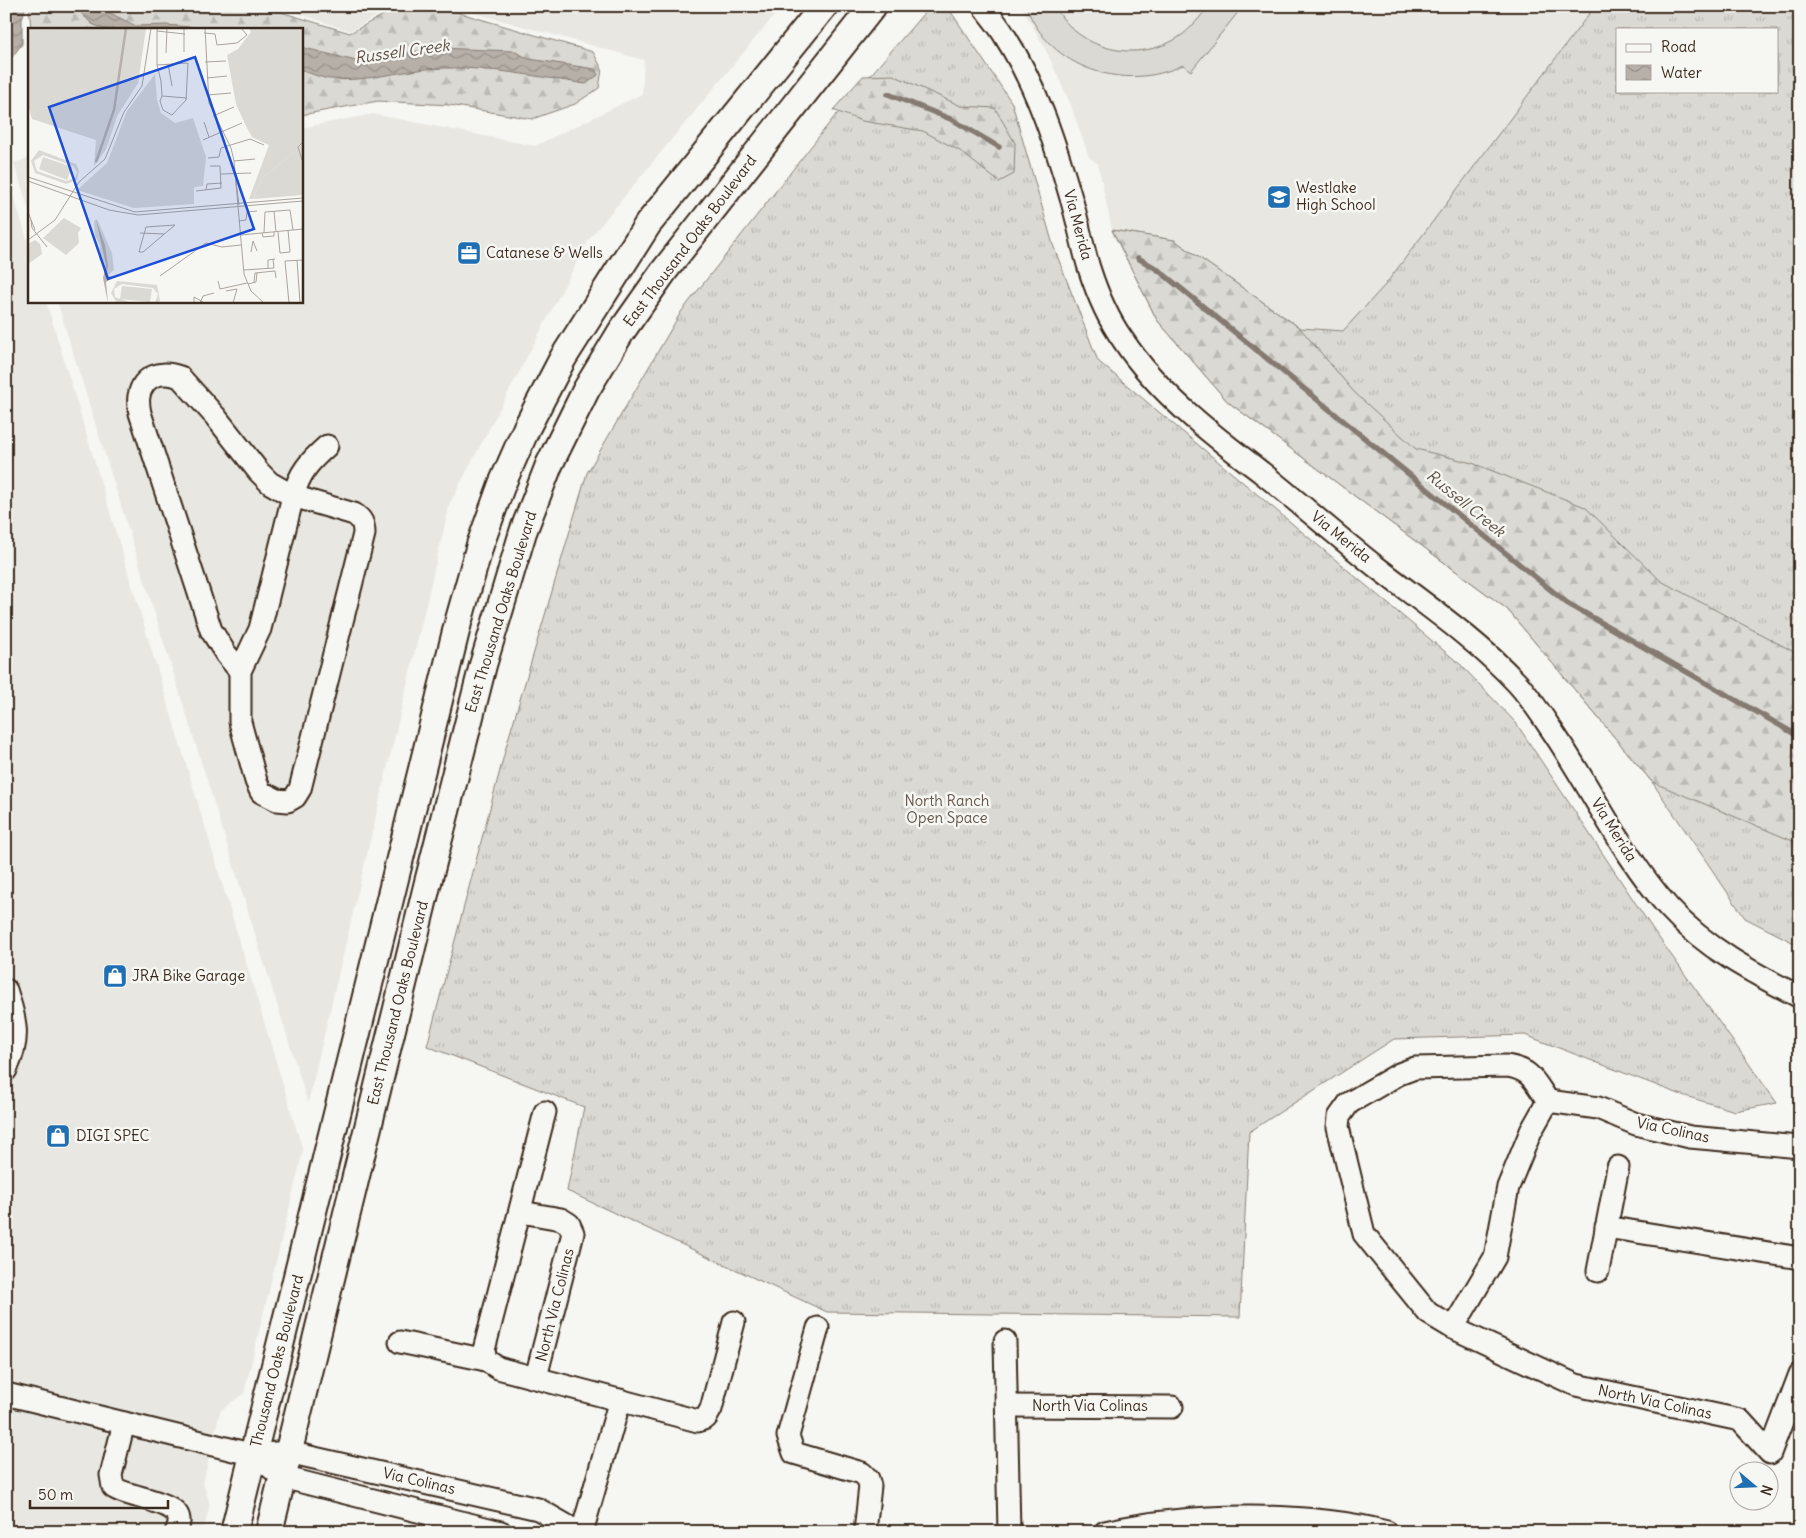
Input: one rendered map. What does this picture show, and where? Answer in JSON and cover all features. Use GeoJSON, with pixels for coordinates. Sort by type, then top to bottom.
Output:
{"type":"FeatureCollection","features":[{"type":"Feature","properties":{"kind":"main road"},"geometry":{"type":"LineString","coordinates":[[484,664],[478,629],[516,498],[515,492],[502,484],[527,426],[563,358],[648,224],[824,6]]}},
{"type":"Feature","properties":{"kind":"main road","name":"East Thousand Oaks Boulevard"},"geometry":{"type":"LineString","coordinates":[[288,1452],[427,886],[484,664],[523,532],[549,465],[586,390],[621,332],[664,271],[873,6]]}},
{"type":"Feature","properties":{"kind":"main road","name":"Thousand Oaks Boulevard"},"geometry":{"type":"LineString","coordinates":[[234,1532],[458,623],[480,545],[502,484]]}},
{"type":"Feature","properties":{"kind":"main road"},"geometry":{"type":"LineString","coordinates":[[268,1532],[288,1452]]}},
{"type":"Feature","properties":{"kind":"street","name":"Via Merida"},"geometry":{"type":"LineString","coordinates":[[983,6],[1006,38],[1032,86],[1051,132],[1072,200],[1090,270],[1105,308],[1121,338],[1135,357],[1162,388],[1198,422],[1462,633],[1518,684],[1567,752],[1641,872],[1668,907],[1686,926],[1706,942],[1747,970],[1800,997]]}},
{"type":"Feature","properties":{"kind":"street"},"geometry":{"type":"LineString","coordinates":[[240,671],[226,654],[211,630],[140,413],[139,397],[143,384],[155,374],[172,374],[180,377],[205,404],[259,472],[281,490],[294,496],[354,514],[361,518],[364,526],[364,534],[300,789],[296,797],[288,801],[277,800],[261,792],[256,781],[240,722],[240,671],[260,629],[294,496],[297,483],[303,470],[327,446]]}},
{"type":"Feature","properties":{"kind":"street"},"geometry":{"type":"LineString","coordinates":[[6,990],[14,1017],[16,1033],[14,1053],[6,1070]]}},
{"type":"Feature","properties":{"kind":"street","name":"North Via Colinas"},"geometry":{"type":"LineString","coordinates":[[1548,1101],[1530,1074],[1519,1068],[1507,1066],[1415,1068],[1400,1074],[1350,1103],[1339,1117],[1338,1127],[1364,1234],[1428,1313],[1453,1328],[1576,1385],[1740,1420],[1770,1453],[1800,1374]]}},
{"type":"Feature","properties":{"kind":"street"},"geometry":{"type":"LineString","coordinates":[[1453,1328],[1495,1257],[1508,1187],[1531,1131],[1548,1101]]}},
{"type":"Feature","properties":{"kind":"street","name":"Via Colinas"},"geometry":{"type":"LineString","coordinates":[[1548,1101],[1598,1108],[1636,1124],[1690,1137],[1800,1147]]}},
{"type":"Feature","properties":{"kind":"street"},"geometry":{"type":"LineString","coordinates":[[486,1360],[484,1350],[521,1212],[545,1112]]}},
{"type":"Feature","properties":{"kind":"street"},"geometry":{"type":"LineString","coordinates":[[1598,1271],[1618,1167]]}},
{"type":"Feature","properties":{"kind":"street","name":"North Via Colinas"},"geometry":{"type":"LineString","coordinates":[[521,1212],[561,1220],[569,1224],[573,1233],[536,1377]]}},
{"type":"Feature","properties":{"kind":"street"},"geometry":{"type":"LineString","coordinates":[[1606,1227],[1800,1258]]}},
{"type":"Feature","properties":{"kind":"street","name":"North Via Colinas"},"geometry":{"type":"LineString","coordinates":[[400,1342],[486,1360],[498,1368],[698,1421],[706,1418],[711,1408],[734,1322]]}},
{"type":"Feature","properties":{"kind":"street"},"geometry":{"type":"LineString","coordinates":[[818,1328],[788,1436],[794,1453],[862,1473],[868,1479],[870,1486],[865,1532]]}},
{"type":"Feature","properties":{"kind":"street"},"geometry":{"type":"LineString","coordinates":[[1005,1341],[1009,1532]]}},
{"type":"Feature","properties":{"kind":"street","name":"Via Colinas"},"geometry":{"type":"LineString","coordinates":[[6,1394],[254,1455],[288,1452],[538,1509],[578,1532]]}},
{"type":"Feature","properties":{"kind":"street"},"geometry":{"type":"LineString","coordinates":[[582,1532],[620,1400]]}},
{"type":"Feature","properties":{"kind":"street","name":"North Via Colinas"},"geometry":{"type":"LineString","coordinates":[[1007,1406],[1172,1407]]}},
{"type":"Feature","properties":{"kind":"street"},"geometry":{"type":"LineString","coordinates":[[124,1423],[111,1476],[112,1487],[120,1492],[168,1506],[175,1511],[179,1520],[176,1532]]}},
{"type":"Feature","properties":{"kind":"street","name":"Via Colinas"},"geometry":{"type":"LineString","coordinates":[[254,1455],[282,1477],[501,1532]]}},
{"type":"Feature","properties":{"kind":"street"},"geometry":{"type":"LineString","coordinates":[[1105,1532],[1130,1526],[1197,1525],[1287,1518],[1369,1527],[1387,1532]]}},
{"type":"Feature","properties":{"kind":"shaded area"},"geometry":{"type":"Polygon","coordinates":[[[277,6],[394,6],[350,31],[277,6]]]}},
{"type":"Feature","properties":{"kind":"shaded area"},"geometry":{"type":"Polygon","coordinates":[[[442,6],[782,6],[589,239],[450,503],[308,1103],[57,302],[302,302],[302,128],[373,114],[535,146],[642,94],[644,60],[457,8],[442,6]]]}},
{"type":"Feature","properties":{"kind":"shaded area","name":"Westlake High School"},"geometry":{"type":"Polygon","coordinates":[[[1021,6],[1595,6],[1385,285],[1344,331],[1300,328],[1174,240],[1112,230],[1098,164],[1089,157],[1070,103],[1044,46],[1021,6]]]}},
{"type":"Feature","properties":{"kind":"shaded area"},"geometry":{"type":"Polygon","coordinates":[[[28,158],[28,207],[14,163],[28,158]]]}},
{"type":"Feature","properties":{"kind":"shaded area"},"geometry":{"type":"Polygon","coordinates":[[[6,173],[28,242],[28,302],[46,302],[303,1151],[244,1393],[220,1411],[203,1483],[210,1504],[203,1532],[6,1532],[6,173]]]}},
{"type":"Feature","properties":{"kind":"green space"},"geometry":{"type":"Polygon","coordinates":[[[29,6],[270,6],[271,9],[350,33],[400,6],[415,6],[453,11],[593,52],[602,69],[599,88],[575,104],[532,119],[449,105],[378,101],[302,115],[302,28],[31,28],[29,6]]]}},
{"type":"Feature","properties":{"kind":"green space","name":"North Ranch Open Space"},"geometry":{"type":"Polygon","coordinates":[[[930,6],[947,6],[1012,103],[1053,245],[1098,361],[1461,665],[1516,723],[1654,931],[1777,1103],[1735,1111],[1679,1094],[1525,1035],[1394,1039],[1249,1132],[1240,1317],[827,1312],[567,1191],[584,1107],[427,1046],[508,740],[587,473],[681,312],[831,121],[930,6]]]}},
{"type":"Feature","properties":{"kind":"green space"},"geometry":{"type":"Polygon","coordinates":[[[1026,6],[1055,6],[1065,21],[1078,34],[1110,49],[1128,51],[1146,50],[1163,45],[1179,37],[1191,27],[1209,6],[1243,6],[1191,71],[1183,65],[1161,73],[1137,76],[1114,75],[1091,70],[1070,60],[1052,46],[1037,28],[1026,6]]]}},
{"type":"Feature","properties":{"kind":"green space"},"geometry":{"type":"Polygon","coordinates":[[[1595,6],[1800,6],[1800,946],[1745,918],[1652,782],[1507,609],[1228,402],[1157,320],[1112,230],[1174,240],[1300,328],[1343,331],[1385,285],[1595,6]]]}},
{"type":"Feature","properties":{"kind":"green space"},"geometry":{"type":"Polygon","coordinates":[[[893,75],[961,106],[995,108],[1015,143],[1014,174],[999,182],[960,151],[923,131],[862,121],[833,110],[863,76],[893,75]]]}},
{"type":"Feature","properties":{"kind":"green space"},"geometry":{"type":"Polygon","coordinates":[[[1112,230],[1174,240],[1300,328],[1354,392],[1416,449],[1472,463],[1585,507],[1661,581],[1800,655],[1800,844],[1652,782],[1507,609],[1228,402],[1157,320],[1112,230]]]}},
{"type":"Feature","properties":{"kind":"water"},"geometry":{"type":"Polygon","coordinates":[[[6,6],[26,6],[22,19],[22,44],[12,57],[6,59],[6,6]]]}},
{"type":"Feature","properties":{"kind":"water"},"geometry":{"type":"Polygon","coordinates":[[[74,6],[96,6],[136,26],[166,25],[204,28],[102,28],[92,24],[74,6]]]}},
{"type":"Feature","properties":{"kind":"water"},"geometry":{"type":"Polygon","coordinates":[[[302,47],[356,61],[439,48],[514,51],[529,59],[595,69],[598,75],[586,84],[498,71],[463,68],[416,70],[344,80],[319,77],[302,70],[302,47]]]}},
{"type":"Feature","properties":{"kind":"waterway","name":"Russell Creek"},"geometry":{"type":"LineString","coordinates":[[888,94],[953,120],[999,147]]}},
{"type":"Feature","properties":{"kind":"waterway","name":"Russell Creek"},"geometry":{"type":"LineString","coordinates":[[1138,258],[1157,269],[1567,603],[1800,737]]}},
{"type":"Feature","properties":{"kind":"place","name":"Westlake High School"},"geometry":{"type":"Point","coordinates":[1279,197]}},
{"type":"Feature","properties":{"kind":"place","name":"Catanese & Wells"},"geometry":{"type":"Point","coordinates":[469,253]}},
{"type":"Feature","properties":{"kind":"place","name":"JRA Bike Garage"},"geometry":{"type":"Point","coordinates":[115,976]}},
{"type":"Feature","properties":{"kind":"place","name":"DIGI SPEC"},"geometry":{"type":"Point","coordinates":[58,1136]}}]}
